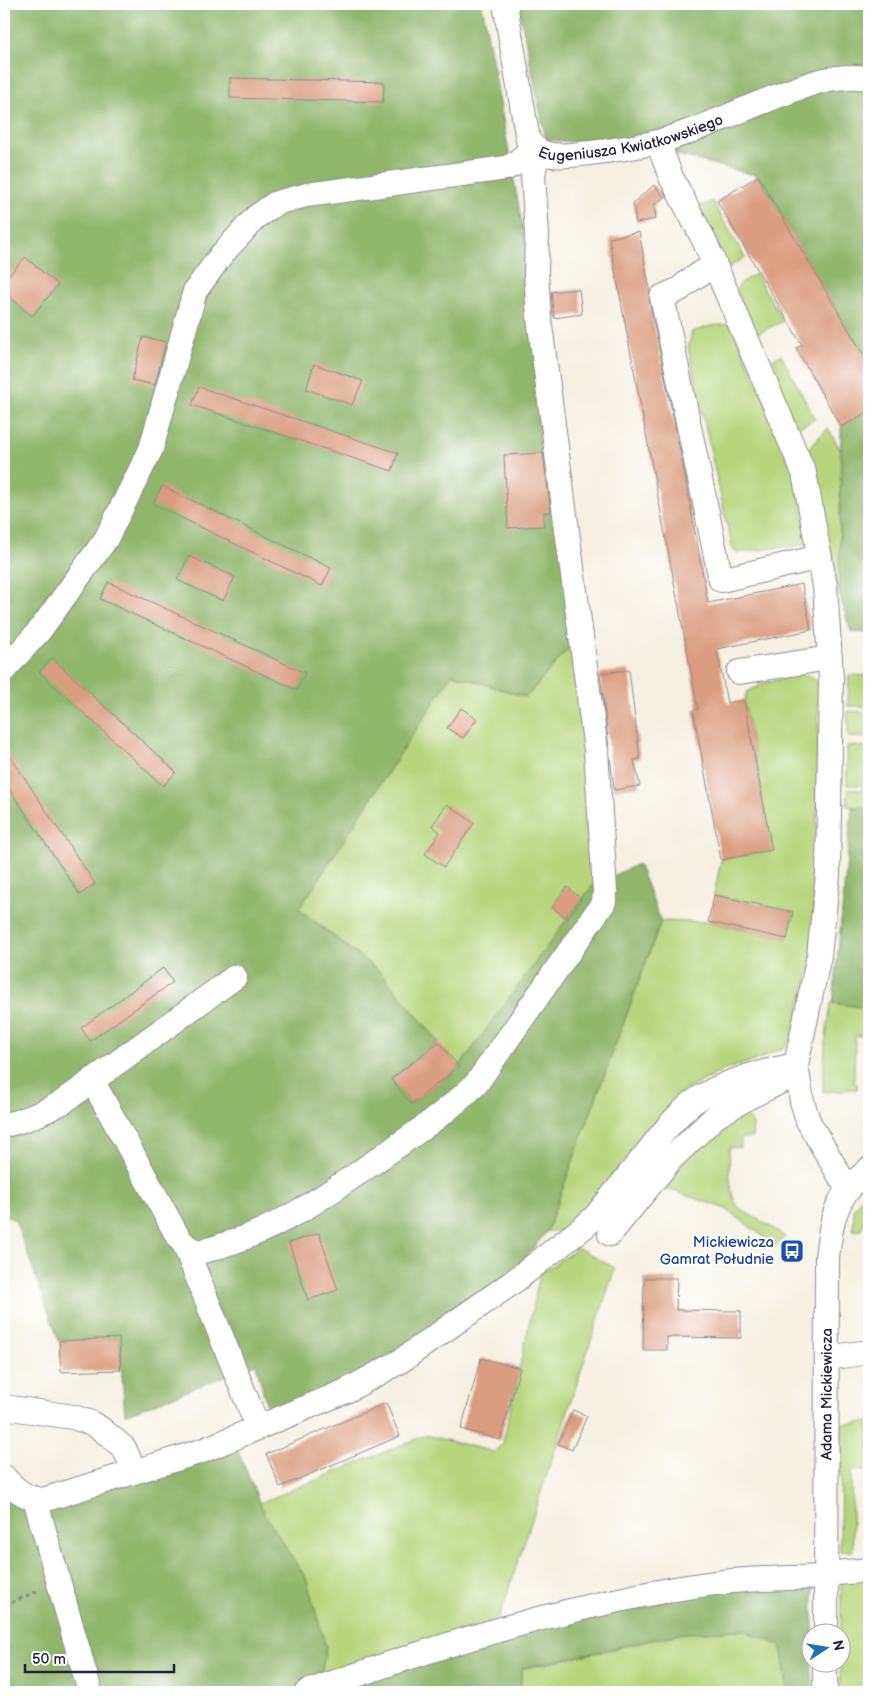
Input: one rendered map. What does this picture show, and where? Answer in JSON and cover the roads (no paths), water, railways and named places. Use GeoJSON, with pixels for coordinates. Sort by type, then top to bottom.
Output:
{"type":"FeatureCollection","features":[{"type":"Feature","properties":{"kind":"street","name":"Eugeniusza Kwiatkowskiego"},"geometry":{"type":"LineString","coordinates":[[505,4],[528,140],[537,150],[548,155],[610,150],[658,142],[822,81],[843,78],[869,78]]}},
{"type":"Feature","properties":{"kind":"street"},"geometry":{"type":"LineString","coordinates":[[658,142],[672,177],[714,265],[804,473],[820,557],[825,586],[831,678],[828,875],[819,955],[796,1064],[802,1101],[808,1121],[848,1190]]}},
{"type":"Feature","properties":{"kind":"street"},"geometry":{"type":"LineString","coordinates":[[4,670],[40,630],[106,539],[150,449],[196,291],[222,254],[256,217],[276,203],[306,195],[506,168],[537,150]]}},
{"type":"Feature","properties":{"kind":"street"},"geometry":{"type":"LineString","coordinates":[[185,1246],[195,1250],[205,1250],[230,1243],[268,1228],[316,1202],[458,1102],[476,1084],[604,902],[605,891],[596,750],[539,318],[536,273],[537,234],[533,176],[537,150]]}},
{"type":"Feature","properties":{"kind":"street"},"geometry":{"type":"LineString","coordinates":[[714,265],[689,281],[680,290],[662,297],[721,580],[820,557]]}},
{"type":"Feature","properties":{"kind":"street"},"geometry":{"type":"LineString","coordinates":[[738,672],[830,658]]}},
{"type":"Feature","properties":{"kind":"street"},"geometry":{"type":"LineString","coordinates":[[4,1124],[38,1115],[63,1102],[235,977]]}},
{"type":"Feature","properties":{"kind":"street"},"geometry":{"type":"LineString","coordinates":[[610,1234],[671,1159],[716,1116],[780,1082],[796,1064]]}},
{"type":"Feature","properties":{"kind":"street"},"geometry":{"type":"LineString","coordinates":[[4,1477],[18,1491],[28,1497],[43,1500],[202,1452],[346,1391],[399,1362],[513,1282],[595,1217],[671,1122],[693,1103],[713,1091],[736,1081],[796,1064]]}},
{"type":"Feature","properties":{"kind":"street"},"geometry":{"type":"LineString","coordinates":[[92,1080],[177,1235],[185,1246],[258,1428]]}},
{"type":"Feature","properties":{"kind":"street","name":"Adama Mickiewicza"},"geometry":{"type":"LineString","coordinates":[[826,1624],[827,1257],[834,1217],[840,1202],[848,1190],[869,1169]]}},
{"type":"Feature","properties":{"kind":"street"},"geometry":{"type":"LineString","coordinates":[[827,1358],[869,1352]]}},
{"type":"Feature","properties":{"kind":"street"},"geometry":{"type":"LineString","coordinates":[[4,1406],[91,1423],[124,1448],[129,1459],[131,1473]]}},
{"type":"Feature","properties":{"kind":"street"},"geometry":{"type":"LineString","coordinates":[[36,1499],[90,1692]]}},
{"type":"Feature","properties":{"kind":"street"},"geometry":{"type":"LineString","coordinates":[[307,1692],[421,1653],[562,1612],[668,1590],[751,1580],[826,1576],[869,1570]]}},
{"type":"Feature","properties":{"kind":"street"},"geometry":{"type":"LineString","coordinates":[[825,1674],[825,1692]]}},
{"type":"Feature","properties":{"kind":"place","name":"Mickiewicza Gamrat Południe"},"geometry":{"type":"Point","coordinates":[792,1251]}}]}
